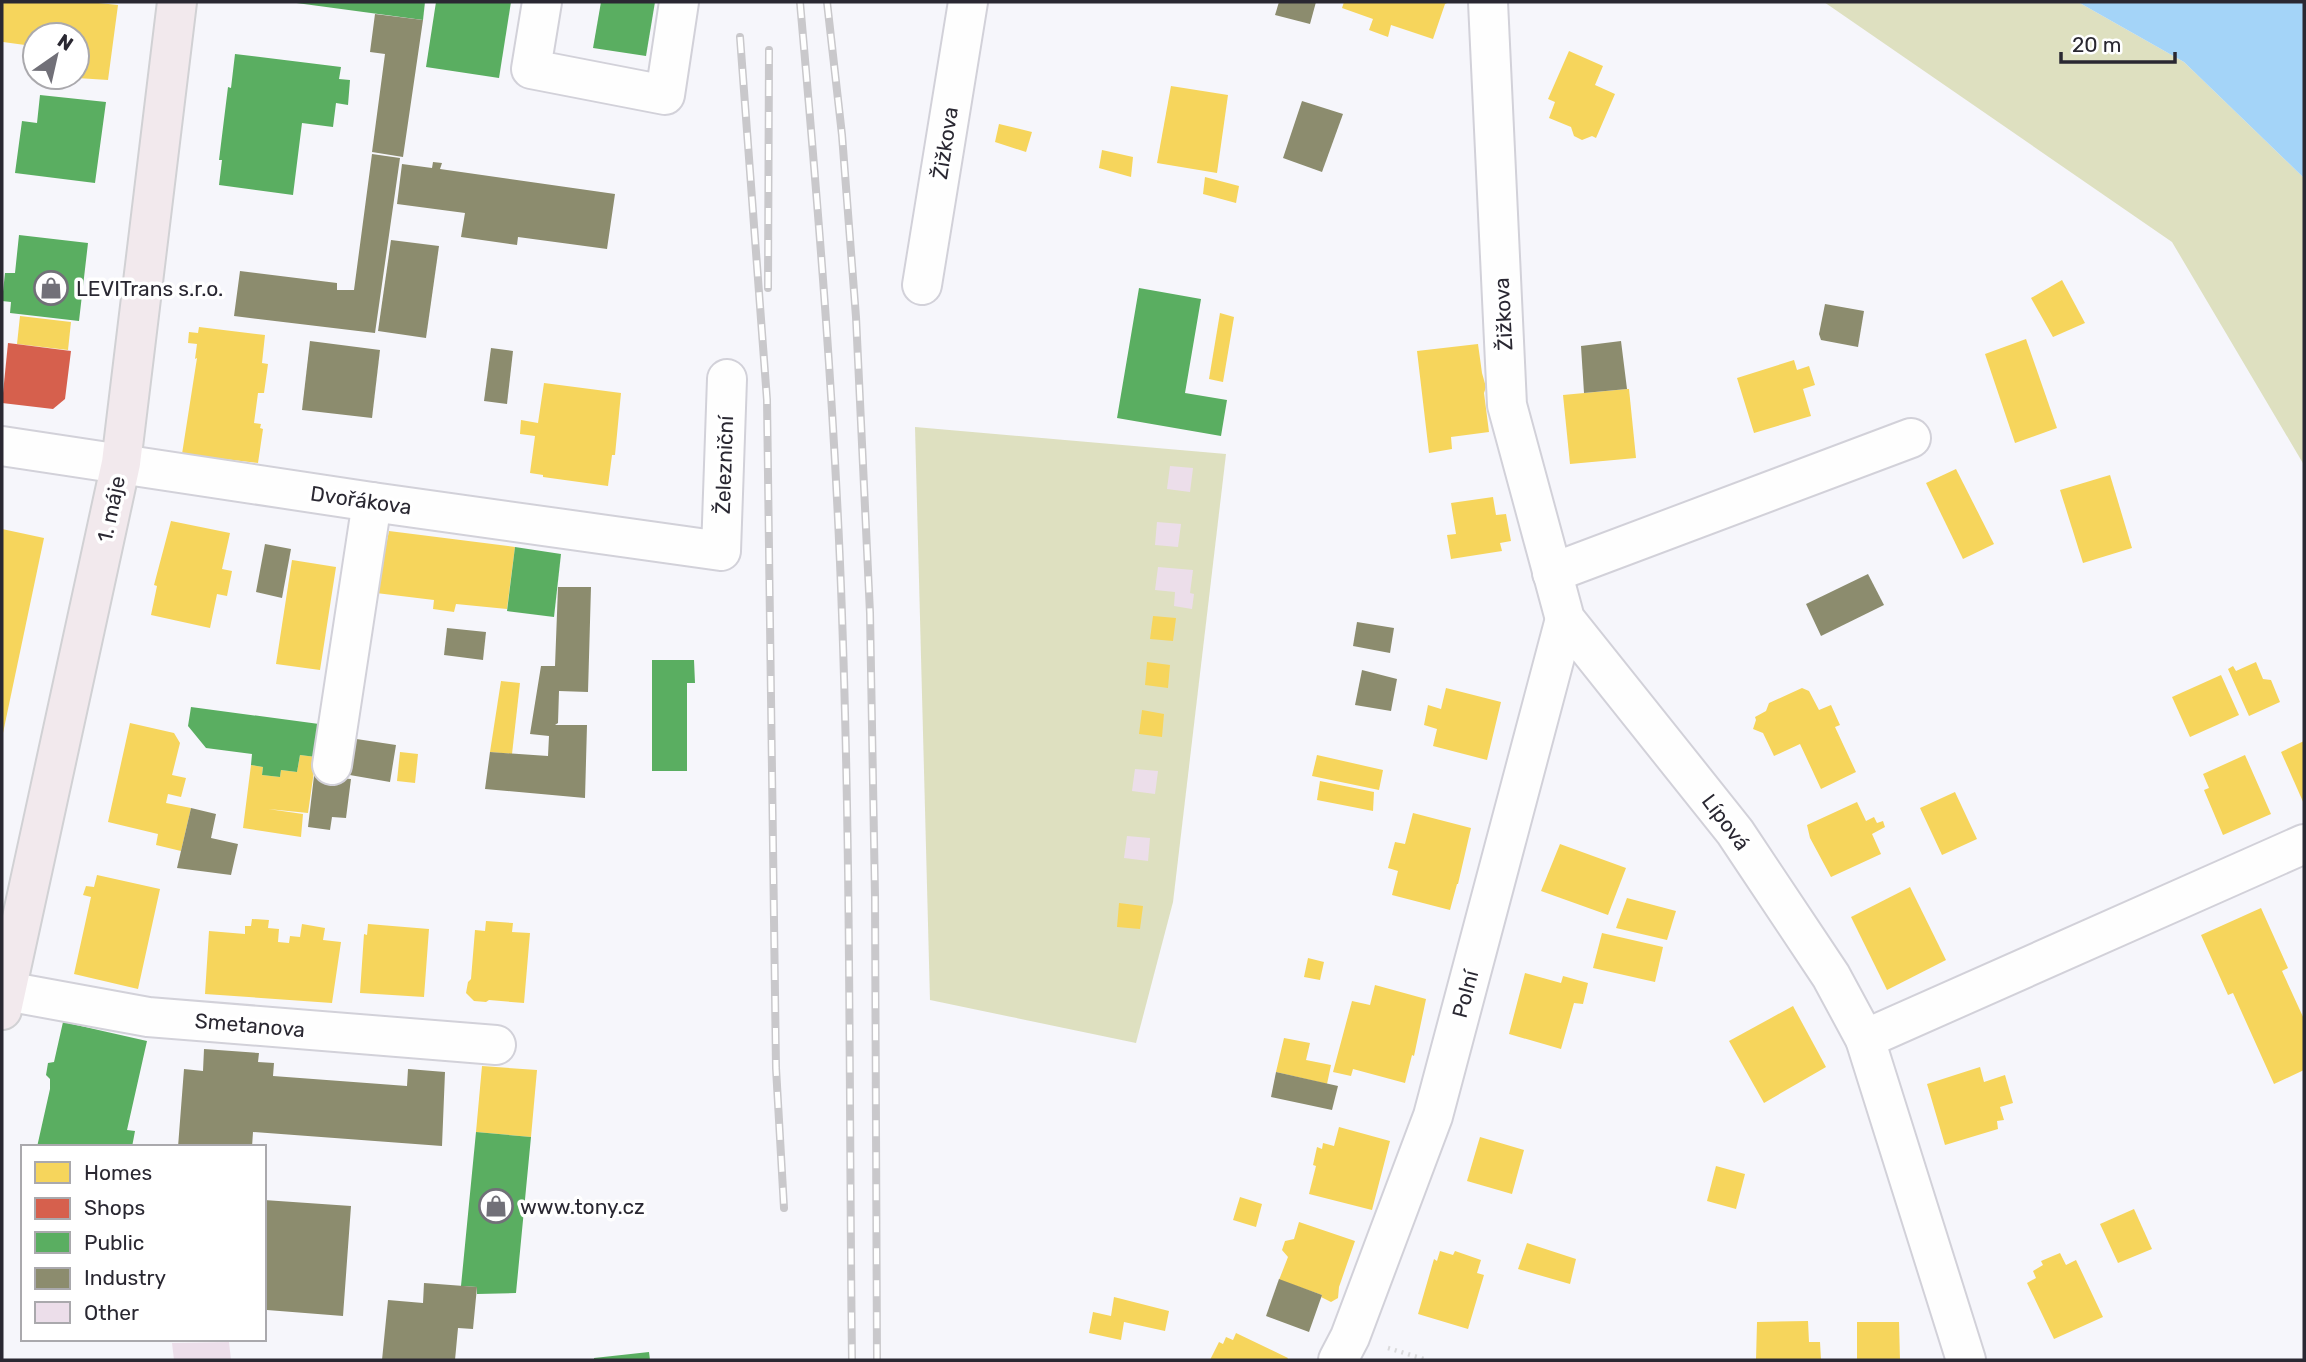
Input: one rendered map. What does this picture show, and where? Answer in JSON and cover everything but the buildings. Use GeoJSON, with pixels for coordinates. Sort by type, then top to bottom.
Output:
{"type":"FeatureCollection","features":[{"type":"Feature","properties":{"kind":"main road","name":"1. máje"},"geometry":{"type":"LineString","coordinates":[[4,1000],[11,928],[121,463],[177,2]]}},
{"type":"Feature","properties":{"kind":"street"},"geometry":{"type":"LineString","coordinates":[[542,2],[531,69],[665,95],[679,2]]}},
{"type":"Feature","properties":{"kind":"street","name":"Žižkova"},"geometry":{"type":"LineString","coordinates":[[922,285],[968,2]]}},
{"type":"Feature","properties":{"kind":"street","name":"Žižkova"},"geometry":{"type":"LineString","coordinates":[[1488,2],[1507,405],[1565,619]]}},
{"type":"Feature","properties":{"kind":"street","name":"Železniční"},"geometry":{"type":"LineString","coordinates":[[721,551],[727,379]]}},
{"type":"Feature","properties":{"kind":"street"},"geometry":{"type":"LineString","coordinates":[[1552,573],[1911,438]]}},
{"type":"Feature","properties":{"kind":"street","name":"Dvořákova"},"geometry":{"type":"LineString","coordinates":[[2,446],[721,551]]}},
{"type":"Feature","properties":{"kind":"street"},"geometry":{"type":"LineString","coordinates":[[331,765],[372,502]]}},
{"type":"Feature","properties":{"kind":"street","name":"Lípová"},"geometry":{"type":"LineString","coordinates":[[1565,619],[1735,832],[1831,976],[1865,1040],[1966,1360]]}},
{"type":"Feature","properties":{"kind":"street","name":"Polní"},"geometry":{"type":"LineString","coordinates":[[1338,1360],[1350,1337],[1433,1116],[1565,619]]}},
{"type":"Feature","properties":{"kind":"street"},"geometry":{"type":"LineString","coordinates":[[1865,1040],[2304,845]]}},
{"type":"Feature","properties":{"kind":"street","name":"Smetanova"},"geometry":{"type":"LineString","coordinates":[[4,1000],[148,1017],[496,1045]]}},
{"type":"Feature","properties":{"kind":"green space"},"geometry":{"type":"Polygon","coordinates":[[[1824,2],[2078,2],[2184,62],[2304,178],[2304,465],[2172,242],[1824,2]]]}},
{"type":"Feature","properties":{"kind":"green space"},"geometry":{"type":"Polygon","coordinates":[[[915,427],[1226,454],[1173,902],[1136,1043],[930,1000],[915,427]]]}},
{"type":"Feature","properties":{"kind":"water"},"geometry":{"type":"Polygon","coordinates":[[[2078,2],[2304,2],[2304,178],[2184,62],[2078,2]]]}},
{"type":"Feature","properties":{"kind":"railway"},"geometry":{"type":"LineString","coordinates":[[800,2],[830,385],[842,615],[848,895],[852,1360]]}},
{"type":"Feature","properties":{"kind":"railway"},"geometry":{"type":"LineString","coordinates":[[827,2],[842,135],[856,317],[870,613],[875,896],[877,1360]]}},
{"type":"Feature","properties":{"kind":"railway"},"geometry":{"type":"LineString","coordinates":[[740,37],[767,400],[776,1068],[784,1208]]}},
{"type":"Feature","properties":{"kind":"railway"},"geometry":{"type":"LineString","coordinates":[[768,288],[769,50]]}},
{"type":"Feature","properties":{"kind":"place","name":"LEVITrans s.r.o."},"geometry":{"type":"Point","coordinates":[51,288]}},
{"type":"Feature","properties":{"kind":"place","name":"www.tony.cz"},"geometry":{"type":"Point","coordinates":[496,1206]}}]}
